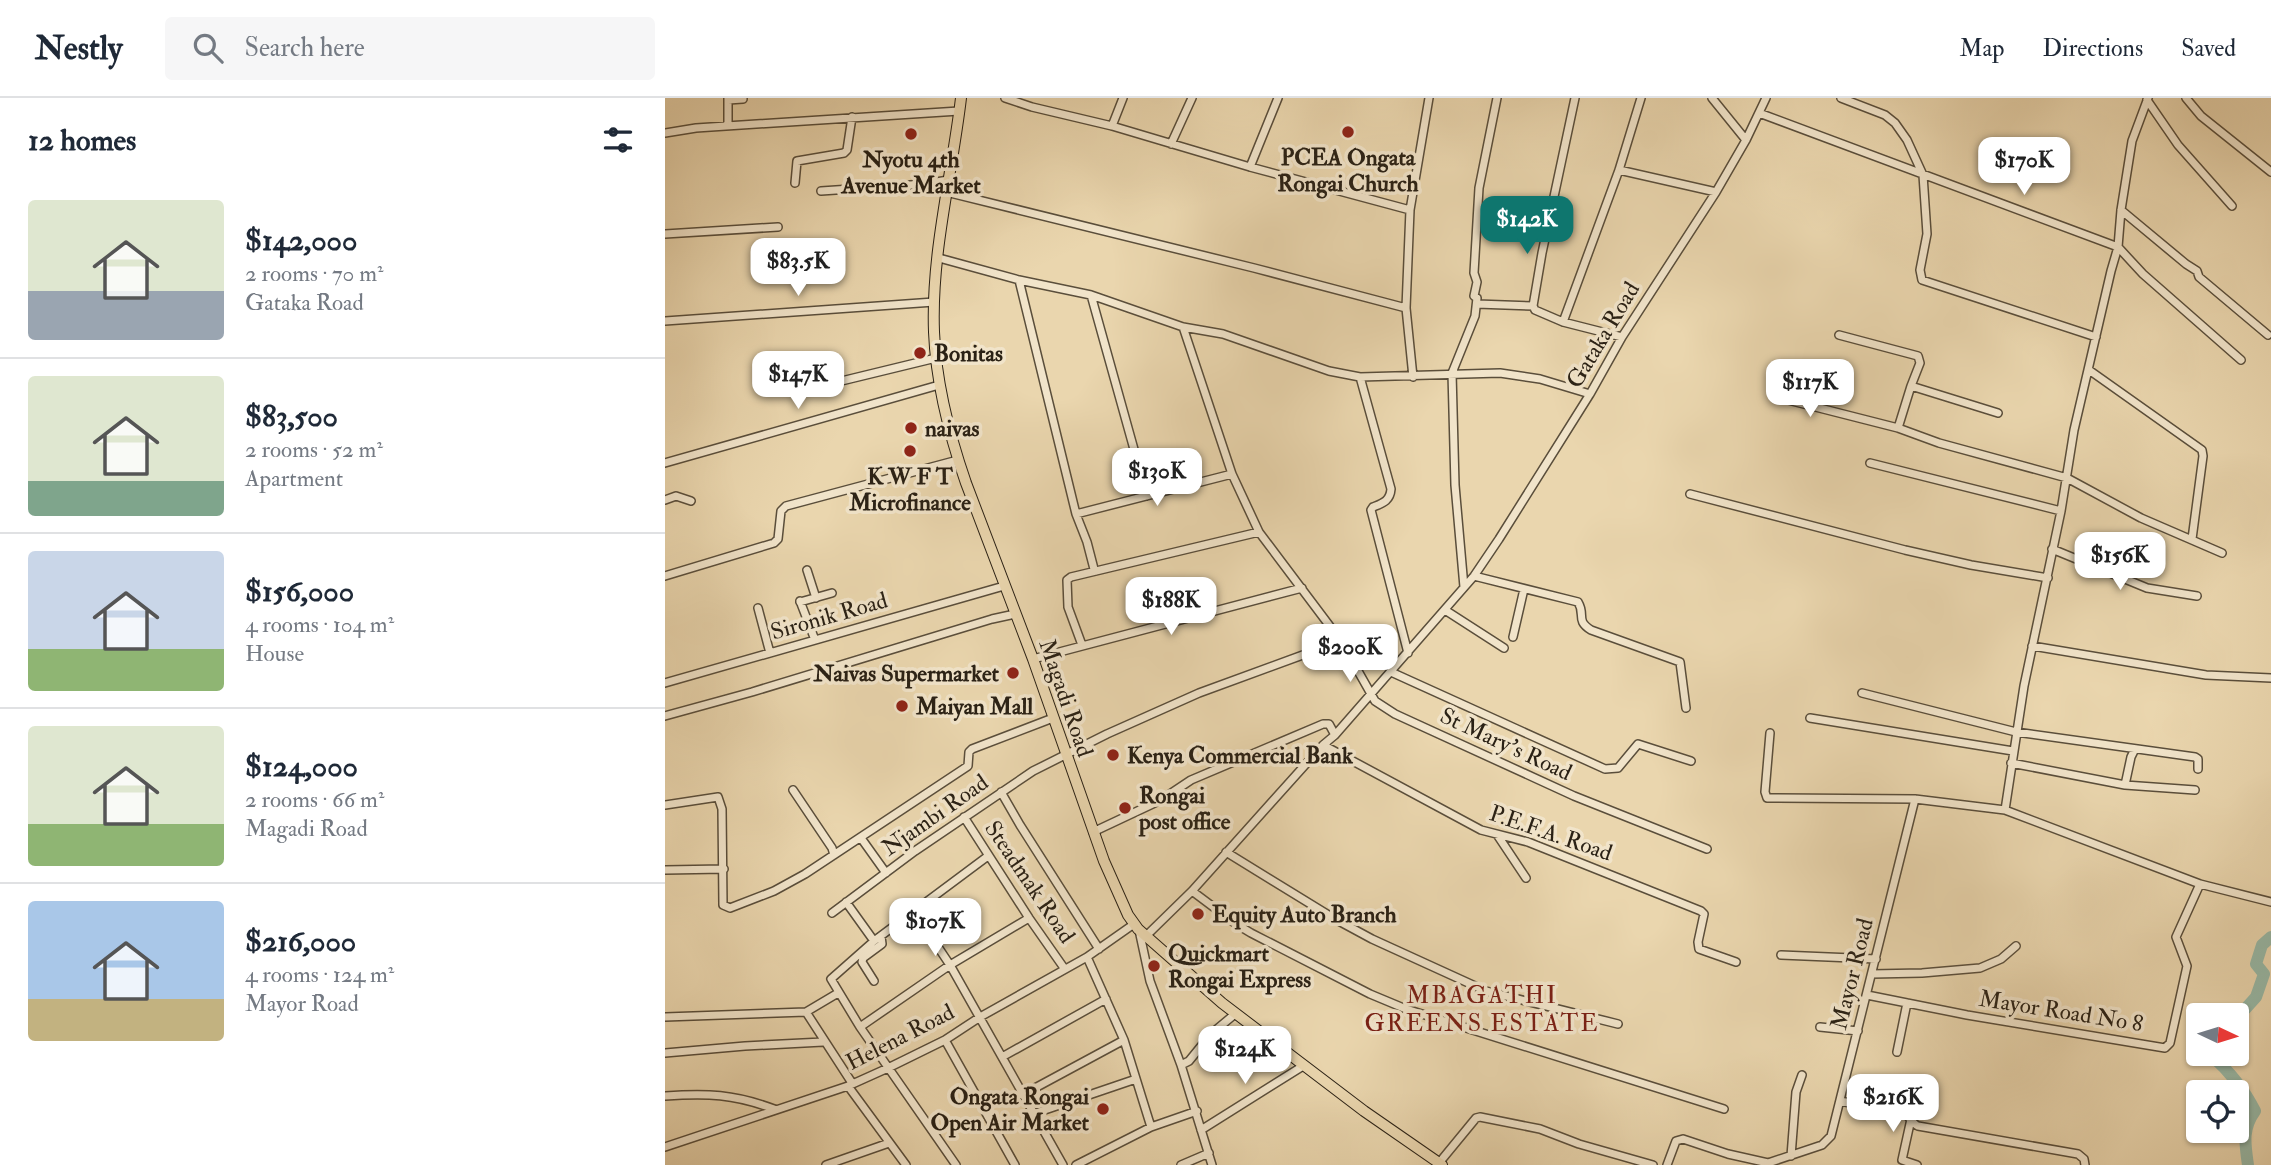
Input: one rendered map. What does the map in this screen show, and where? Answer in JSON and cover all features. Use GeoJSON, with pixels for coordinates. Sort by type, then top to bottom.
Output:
{"type":"FeatureCollection","features":[{"type":"Feature","properties":{"kind":"highway","name":"Magadi Road"},"geometry":{"type":"LineString","coordinates":[[961,98],[946,192],[934,302],[939,385],[958,460],[1119,898],[1140,930],[1235,1014],[1395,1134],[1441,1164]]}},
{"type":"Feature","properties":{"kind":"street"},"geometry":{"type":"LineString","coordinates":[[1005,98],[1410,210]]}},
{"type":"Feature","properties":{"kind":"street"},"geometry":{"type":"LineString","coordinates":[[1032,107],[1037,98]]}},
{"type":"Feature","properties":{"kind":"street"},"geometry":{"type":"LineString","coordinates":[[1112,126],[1123,98]]}},
{"type":"Feature","properties":{"kind":"street"},"geometry":{"type":"LineString","coordinates":[[1171,144],[1192,98]]}},
{"type":"Feature","properties":{"kind":"street"},"geometry":{"type":"LineString","coordinates":[[1250,167],[1279,98]]}},
{"type":"Feature","properties":{"kind":"street"},"geometry":{"type":"LineString","coordinates":[[1413,377],[1406,308],[1410,210],[1429,98]]}},
{"type":"Feature","properties":{"kind":"street"},"geometry":{"type":"LineString","coordinates":[[1464,587],[1455,485],[1452,373],[1475,316],[1477,304],[1477,298],[1474,296],[1477,282],[1474,273],[1479,188],[1497,98]]}},
{"type":"Feature","properties":{"kind":"street"},"geometry":{"type":"LineString","coordinates":[[1575,98],[1533,306],[1535,310],[1563,322],[1622,337]]}},
{"type":"Feature","properties":{"kind":"street"},"geometry":{"type":"LineString","coordinates":[[1563,322],[1619,170],[1641,98]]}},
{"type":"Feature","properties":{"kind":"street"},"geometry":{"type":"LineString","coordinates":[[1712,98],[1746,139]]}},
{"type":"Feature","properties":{"kind":"street","name":"Gataka Road"},"geometry":{"type":"LineString","coordinates":[[1140,930],[1192,891],[1335,735],[1474,576],[1590,394],[1622,337],[1716,192],[1766,98]]}},
{"type":"Feature","properties":{"kind":"street"},"geometry":{"type":"LineString","coordinates":[[1840,98],[1885,115],[1895,123],[1907,140],[1923,175],[1927,234],[1920,270],[1922,280],[2096,337]]}},
{"type":"Feature","properties":{"kind":"street"},"geometry":{"type":"LineString","coordinates":[[2186,98],[2201,116],[2271,172]]}},
{"type":"Feature","properties":{"kind":"street"},"geometry":{"type":"LineString","coordinates":[[728,126],[728,99],[743,99]]}},
{"type":"Feature","properties":{"kind":"street"},"geometry":{"type":"LineString","coordinates":[[2147,99],[2178,145],[2232,206]]}},
{"type":"Feature","properties":{"kind":"street"},"geometry":{"type":"LineString","coordinates":[[2005,810],[2032,646],[2048,578],[2074,430],[2118,247],[2132,141],[2147,99]]}},
{"type":"Feature","properties":{"kind":"street"},"geometry":{"type":"LineString","coordinates":[[665,132],[959,111]]}},
{"type":"Feature","properties":{"kind":"street"},"geometry":{"type":"LineString","coordinates":[[1759,113],[2118,247],[2143,274],[2242,360]]}},
{"type":"Feature","properties":{"kind":"street"},"geometry":{"type":"LineString","coordinates":[[795,183],[797,161],[844,153],[847,150],[852,117]]}},
{"type":"Feature","properties":{"kind":"street"},"geometry":{"type":"LineString","coordinates":[[1619,170],[1716,192]]}},
{"type":"Feature","properties":{"kind":"street"},"geometry":{"type":"LineString","coordinates":[[821,191],[948,180]]}},
{"type":"Feature","properties":{"kind":"street"},"geometry":{"type":"LineString","coordinates":[[946,192],[1406,308]]}},
{"type":"Feature","properties":{"kind":"street"},"geometry":{"type":"LineString","coordinates":[[2121,210],[2197,271],[2199,277],[2268,335]]}},
{"type":"Feature","properties":{"kind":"street"},"geometry":{"type":"LineString","coordinates":[[665,234],[778,227]]}},
{"type":"Feature","properties":{"kind":"street"},"geometry":{"type":"LineString","coordinates":[[939,258],[1019,280],[1091,295],[1183,327],[1223,334],[1329,372],[1360,377],[1500,373],[1540,379],[1590,394]]}},
{"type":"Feature","properties":{"kind":"street"},"geometry":{"type":"LineString","coordinates":[[1019,280],[1076,514],[1096,571]]}},
{"type":"Feature","properties":{"kind":"street"},"geometry":{"type":"LineString","coordinates":[[1091,295],[1147,496]]}},
{"type":"Feature","properties":{"kind":"street"},"geometry":{"type":"LineString","coordinates":[[665,321],[934,302]]}},
{"type":"Feature","properties":{"kind":"street"},"geometry":{"type":"LineString","coordinates":[[1477,304],[1533,306]]}},
{"type":"Feature","properties":{"kind":"street","name":"St Mary's Road"},"geometry":{"type":"LineString","coordinates":[[1183,327],[1232,474],[1259,532],[1341,642],[1375,701],[1407,719],[1574,796],[1707,849]]}},
{"type":"Feature","properties":{"kind":"street"},"geometry":{"type":"LineString","coordinates":[[1839,335],[1918,356],[1920,363],[1898,428]]}},
{"type":"Feature","properties":{"kind":"street"},"geometry":{"type":"LineString","coordinates":[[825,385],[936,358]]}},
{"type":"Feature","properties":{"kind":"street"},"geometry":{"type":"LineString","coordinates":[[2089,370],[2202,450],[2192,539]]}},
{"type":"Feature","properties":{"kind":"street"},"geometry":{"type":"LineString","coordinates":[[1360,377],[1391,489],[1386,502],[1371,510],[1408,653]]}},
{"type":"Feature","properties":{"kind":"street"},"geometry":{"type":"LineString","coordinates":[[665,463],[939,385]]}},
{"type":"Feature","properties":{"kind":"street"},"geometry":{"type":"LineString","coordinates":[[1911,386],[1998,413]]}},
{"type":"Feature","properties":{"kind":"street"},"geometry":{"type":"LineString","coordinates":[[1788,400],[1898,428],[1940,443],[2067,478],[2141,517],[2222,553]]}},
{"type":"Feature","properties":{"kind":"street"},"geometry":{"type":"LineString","coordinates":[[665,576],[774,543],[778,539],[781,511],[786,506],[958,460]]}},
{"type":"Feature","properties":{"kind":"street"},"geometry":{"type":"LineString","coordinates":[[1870,463],[2061,511]]}},
{"type":"Feature","properties":{"kind":"street"},"geometry":{"type":"LineString","coordinates":[[1076,514],[1232,474]]}},
{"type":"Feature","properties":{"kind":"street"},"geometry":{"type":"LineString","coordinates":[[1690,494],[1918,553],[2048,578]]}},
{"type":"Feature","properties":{"kind":"street"},"geometry":{"type":"LineString","coordinates":[[665,500],[676,496],[691,501]]}},
{"type":"Feature","properties":{"kind":"street"},"geometry":{"type":"LineString","coordinates":[[1082,645],[1068,607],[1067,580],[1071,577],[1259,532]]}},
{"type":"Feature","properties":{"kind":"street"},"geometry":{"type":"LineString","coordinates":[[2052,549],[2147,588],[2197,596]]}},
{"type":"Feature","properties":{"kind":"street"},"geometry":{"type":"LineString","coordinates":[[807,570],[815,598]]}},
{"type":"Feature","properties":{"kind":"street"},"geometry":{"type":"LineString","coordinates":[[1474,576],[1579,601],[1583,625],[1591,631],[1680,662],[1686,708]]}},
{"type":"Feature","properties":{"kind":"street","name":"Sironik Road"},"geometry":{"type":"LineString","coordinates":[[665,683],[1004,586]]}},
{"type":"Feature","properties":{"kind":"street"},"geometry":{"type":"LineString","coordinates":[[1033,659],[1301,588]]}},
{"type":"Feature","properties":{"kind":"street"},"geometry":{"type":"LineString","coordinates":[[1513,637],[1524,589]]}},
{"type":"Feature","properties":{"kind":"street"},"geometry":{"type":"LineString","coordinates":[[815,640],[800,602],[832,593]]}},
{"type":"Feature","properties":{"kind":"street"},"geometry":{"type":"LineString","coordinates":[[758,608],[771,653]]}},
{"type":"Feature","properties":{"kind":"street"},"geometry":{"type":"LineString","coordinates":[[1445,610],[1504,648]]}},
{"type":"Feature","properties":{"kind":"street"},"geometry":{"type":"LineString","coordinates":[[665,716],[1015,614]]}},
{"type":"Feature","properties":{"kind":"street","name":"Njambi Road"},"geometry":{"type":"LineString","coordinates":[[832,913],[964,817],[1033,771],[1199,693],[1341,642]]}},
{"type":"Feature","properties":{"kind":"street"},"geometry":{"type":"LineString","coordinates":[[2032,646],[2207,675],[2271,678]]}},
{"type":"Feature","properties":{"kind":"street"},"geometry":{"type":"LineString","coordinates":[[1391,672],[1605,769],[1618,768],[1638,744],[1691,761]]}},
{"type":"Feature","properties":{"kind":"street"},"geometry":{"type":"LineString","coordinates":[[1862,693],[2017,732],[2197,758],[2198,769]]}},
{"type":"Feature","properties":{"kind":"street"},"geometry":{"type":"LineString","coordinates":[[665,805],[718,797],[722,809],[723,905],[730,908],[773,891],[805,874],[861,838],[968,766],[972,749],[1053,718]]}},
{"type":"Feature","properties":{"kind":"street"},"geometry":{"type":"LineString","coordinates":[[1810,718],[2013,751]]}},
{"type":"Feature","properties":{"kind":"street"},"geometry":{"type":"LineString","coordinates":[[1093,832],[1161,800],[1191,780],[1323,724],[1329,724],[1335,735]]}},
{"type":"Feature","properties":{"kind":"street"},"geometry":{"type":"LineString","coordinates":[[1770,733],[1765,792],[1767,798],[1915,799],[2005,810],[2200,884],[2271,902]]}},
{"type":"Feature","properties":{"kind":"street","name":"P.E.F.A. Road"},"geometry":{"type":"LineString","coordinates":[[1323,745],[1481,830],[1528,842],[1701,911],[1704,914],[1699,948],[1736,962]]}},
{"type":"Feature","properties":{"kind":"street"},"geometry":{"type":"LineString","coordinates":[[2126,785],[2135,748]]}},
{"type":"Feature","properties":{"kind":"street"},"geometry":{"type":"LineString","coordinates":[[2011,762],[2126,785],[2195,790]]}},
{"type":"Feature","properties":{"kind":"street"},"geometry":{"type":"LineString","coordinates":[[793,790],[834,855]]}},
{"type":"Feature","properties":{"kind":"street"},"geometry":{"type":"LineString","coordinates":[[1001,792],[1099,949]]}},
{"type":"Feature","properties":{"kind":"street","name":"Mayor Road"},"geometry":{"type":"LineString","coordinates":[[1667,1165],[1672,1146],[1683,1139],[1768,1164],[1828,1142],[1915,799]]}},
{"type":"Feature","properties":{"kind":"street","name":"Steadmak Road"},"geometry":{"type":"LineString","coordinates":[[964,817],[1064,968]]}},
{"type":"Feature","properties":{"kind":"street"},"geometry":{"type":"LineString","coordinates":[[1498,835],[1526,878]]}},
{"type":"Feature","properties":{"kind":"street"},"geometry":{"type":"LineString","coordinates":[[861,838],[886,873]]}},
{"type":"Feature","properties":{"kind":"street"},"geometry":{"type":"LineString","coordinates":[[1226,852],[1372,939],[1486,991],[1618,1024]]}},
{"type":"Feature","properties":{"kind":"street"},"geometry":{"type":"LineString","coordinates":[[956,1165],[888,1069],[831,979],[878,938],[988,856]]}},
{"type":"Feature","properties":{"kind":"street"},"geometry":{"type":"LineString","coordinates":[[665,870],[724,869]]}},
{"type":"Feature","properties":{"kind":"street","name":"Mayor Road No 8"},"geometry":{"type":"LineString","coordinates":[[1867,995],[2165,1048],[2169,1043],[2187,966],[2176,937],[2200,884]]}},
{"type":"Feature","properties":{"kind":"street"},"geometry":{"type":"LineString","coordinates":[[1192,891],[1251,933],[1370,994],[1406,1009],[1724,1109]]}},
{"type":"Feature","properties":{"kind":"street"},"geometry":{"type":"LineString","coordinates":[[846,902],[882,944],[863,958],[862,962],[874,981]]}},
{"type":"Feature","properties":{"kind":"street"},"geometry":{"type":"LineString","coordinates":[[914,911],[950,965],[1063,1165]]}},
{"type":"Feature","properties":{"kind":"street"},"geometry":{"type":"LineString","coordinates":[[860,1027],[950,965],[1029,918]]}},
{"type":"Feature","properties":{"kind":"street"},"geometry":{"type":"LineString","coordinates":[[1140,930],[1150,981],[1197,1111],[1212,1165]]}},
{"type":"Feature","properties":{"kind":"street","name":"Helena Road"},"geometry":{"type":"LineString","coordinates":[[665,1147],[888,1069],[945,1040],[1064,968],[1140,930]]}},
{"type":"Feature","properties":{"kind":"street"},"geometry":{"type":"LineString","coordinates":[[1872,974],[1980,968],[2001,959],[2016,946]]}},
{"type":"Feature","properties":{"kind":"street"},"geometry":{"type":"LineString","coordinates":[[1781,955],[1876,959]]}},
{"type":"Feature","properties":{"kind":"street"},"geometry":{"type":"LineString","coordinates":[[1087,957],[1124,1040],[1151,1127]]}},
{"type":"Feature","properties":{"kind":"street"},"geometry":{"type":"LineString","coordinates":[[665,1017],[806,1012],[838,993]]}},
{"type":"Feature","properties":{"kind":"street"},"geometry":{"type":"LineString","coordinates":[[1002,1057],[1106,999]]}},
{"type":"Feature","properties":{"kind":"street"},"geometry":{"type":"LineString","coordinates":[[1898,1052],[1906,1003]]}},
{"type":"Feature","properties":{"kind":"street"},"geometry":{"type":"LineString","coordinates":[[806,1012],[850,1084],[906,1165]]}},
{"type":"Feature","properties":{"kind":"street"},"geometry":{"type":"LineString","coordinates":[[1181,1065],[1189,1061],[1211,1034],[1235,1014]]}},
{"type":"Feature","properties":{"kind":"street"},"geometry":{"type":"LineString","coordinates":[[1820,1027],[1858,1031]]}},
{"type":"Feature","properties":{"kind":"street"},"geometry":{"type":"LineString","coordinates":[[945,1040],[1016,1165]]}},
{"type":"Feature","properties":{"kind":"street"},"geometry":{"type":"LineString","coordinates":[[1022,1095],[1124,1040]]}},
{"type":"Feature","properties":{"kind":"street"},"geometry":{"type":"LineString","coordinates":[[665,1053],[823,1042]]}},
{"type":"Feature","properties":{"kind":"street"},"geometry":{"type":"LineString","coordinates":[[1201,1130],[1303,1066]]}},
{"type":"Feature","properties":{"kind":"street"},"geometry":{"type":"LineString","coordinates":[[1791,1156],[1796,1092],[1802,1076]]}},
{"type":"Feature","properties":{"kind":"street"},"geometry":{"type":"LineString","coordinates":[[1033,1114],[1136,1079]]}},
{"type":"Feature","properties":{"kind":"street"},"geometry":{"type":"LineString","coordinates":[[665,1096],[716,1094],[751,1100],[775,1109]]}},
{"type":"Feature","properties":{"kind":"street"},"geometry":{"type":"LineString","coordinates":[[1840,1101],[1904,1113],[1919,1126],[2078,1154],[2084,1159],[2085,1165]]}},
{"type":"Feature","properties":{"kind":"street"},"geometry":{"type":"LineString","coordinates":[[1076,1165],[1151,1127],[1197,1111]]}},
{"type":"Feature","properties":{"kind":"street"},"geometry":{"type":"LineString","coordinates":[[1441,1164],[1476,1118],[1480,1117],[1540,1129],[1580,1144],[1653,1165]]}},
{"type":"Feature","properties":{"kind":"street"},"geometry":{"type":"LineString","coordinates":[[1911,1119],[1902,1160],[1917,1165]]}},
{"type":"Feature","properties":{"kind":"street"},"geometry":{"type":"LineString","coordinates":[[826,1165],[889,1143]]}},
{"type":"Feature","properties":{"kind":"street"},"geometry":{"type":"LineString","coordinates":[[1181,1165],[1209,1153]]}},
{"type":"Feature","properties":{"kind":"waterway"},"geometry":{"type":"LineString","coordinates":[[2249,1005],[2256,997],[2264,974],[2256,964],[2262,945],[2271,937]]}},
{"type":"Feature","properties":{"kind":"waterway"},"geometry":{"type":"LineString","coordinates":[[2222,1066],[2241,1088],[2255,1111],[2246,1130],[2248,1165]]}},
{"type":"Feature","properties":{"kind":"place","name":"PCEA Ongata Rongai Church"},"geometry":{"type":"Point","coordinates":[1348,132]}},
{"type":"Feature","properties":{"kind":"place","name":"Nyotu 4th Avenue Market"},"geometry":{"type":"Point","coordinates":[911,134]}},
{"type":"Feature","properties":{"kind":"place","name":"Bonitas"},"geometry":{"type":"Point","coordinates":[920,353]}},
{"type":"Feature","properties":{"kind":"place","name":"naivas"},"geometry":{"type":"Point","coordinates":[911,428]}},
{"type":"Feature","properties":{"kind":"place","name":"K W F T Microfinance"},"geometry":{"type":"Point","coordinates":[910,451]}},
{"type":"Feature","properties":{"kind":"place","name":"Naivas Supermarket"},"geometry":{"type":"Point","coordinates":[1013,673]}},
{"type":"Feature","properties":{"kind":"place","name":"Maiyan Mall"},"geometry":{"type":"Point","coordinates":[902,706]}},
{"type":"Feature","properties":{"kind":"place","name":"Kenya Commercial Bank"},"geometry":{"type":"Point","coordinates":[1113,755]}},
{"type":"Feature","properties":{"kind":"place","name":"Rongai post office"},"geometry":{"type":"Point","coordinates":[1125,808]}},
{"type":"Feature","properties":{"kind":"place","name":"Equity Auto Branch"},"geometry":{"type":"Point","coordinates":[1198,914]}},
{"type":"Feature","properties":{"kind":"place","name":"Quickmart Rongai Express"},"geometry":{"type":"Point","coordinates":[1154,966]}},
{"type":"Feature","properties":{"kind":"place","name":"Ongata Rongai Open Air Market"},"geometry":{"type":"Point","coordinates":[1103,1109]}},
{"type":"Feature","properties":{"kind":"district","name":"MBAGATHI GREENS ESTATE"},"geometry":{"type":"Point","coordinates":[1482,1009]}}]}
